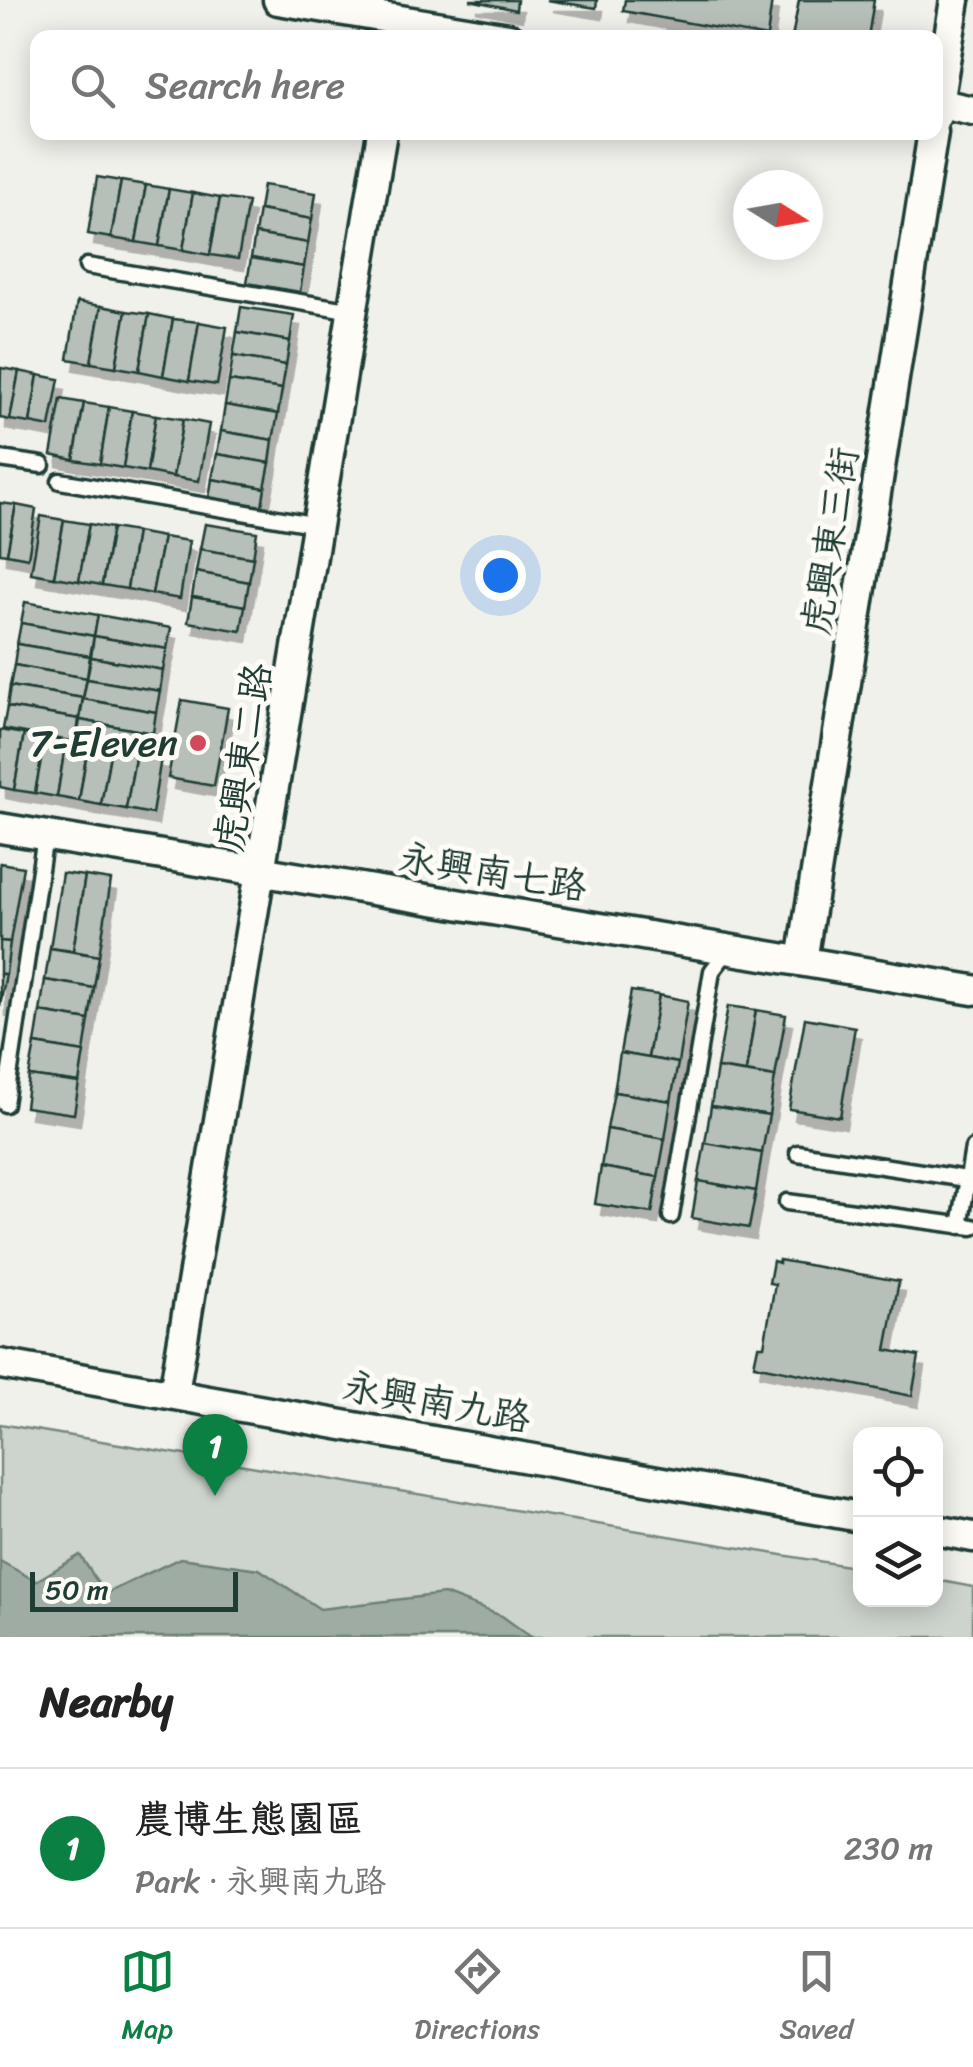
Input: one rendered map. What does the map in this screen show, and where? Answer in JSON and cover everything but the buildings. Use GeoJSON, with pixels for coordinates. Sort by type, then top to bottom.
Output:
{"type":"FeatureCollection","features":[{"type":"Feature","properties":{"kind":"street"},"geometry":{"type":"LineString","coordinates":[[278,0],[464,30]]}},
{"type":"Feature","properties":{"kind":"street"},"geometry":{"type":"LineString","coordinates":[[943,68],[955,0]]}},
{"type":"Feature","properties":{"kind":"street"},"geometry":{"type":"LineString","coordinates":[[943,109],[973,111]]}},
{"type":"Feature","properties":{"kind":"street","name":"虎興東二路"},"geometry":{"type":"LineString","coordinates":[[174,1393],[381,140]]}},
{"type":"Feature","properties":{"kind":"street","name":"虎興東三街"},"geometry":{"type":"LineString","coordinates":[[802,961],[932,140]]}},
{"type":"Feature","properties":{"kind":"street","name":"永興南七路"},"geometry":{"type":"LineString","coordinates":[[0,828],[973,990]]}},
{"type":"Feature","properties":{"kind":"street","name":"永興南九路"},"geometry":{"type":"LineString","coordinates":[[0,1364],[853,1516]]}},
{"type":"Feature","properties":{"kind":"street"},"geometry":{"type":"LineString","coordinates":[[943,1531],[973,1537]]}},
{"type":"Feature","properties":{"kind":"lane"},"geometry":{"type":"LineString","coordinates":[[86,266],[353,312]]}},
{"type":"Feature","properties":{"kind":"lane"},"geometry":{"type":"LineString","coordinates":[[0,458],[42,465]]}},
{"type":"Feature","properties":{"kind":"lane"},"geometry":{"type":"LineString","coordinates":[[60,481],[319,525]]}},
{"type":"Feature","properties":{"kind":"lane"},"geometry":{"type":"LineString","coordinates":[[5,1104],[45,836]]}},
{"type":"Feature","properties":{"kind":"lane"},"geometry":{"type":"LineString","coordinates":[[671,1216],[712,971],[728,949]]}},
{"type":"Feature","properties":{"kind":"lane"},"geometry":{"type":"LineString","coordinates":[[787,1202],[967,1226],[973,1148]]}},
{"type":"Feature","properties":{"kind":"lane"},"geometry":{"type":"LineString","coordinates":[[798,1153],[970,1180]]}},
{"type":"Feature","properties":{"kind":"shaded area"},"geometry":{"type":"Polygon","coordinates":[[[0,1424],[853,1567],[853,1607],[943,1607],[943,1581],[973,1587],[973,1637],[0,1637],[0,1424]]]}},
{"type":"Feature","properties":{"kind":"shaded area"},"geometry":{"type":"Polygon","coordinates":[[[80,1555],[105,1594],[180,1558],[259,1569],[320,1609],[444,1594],[502,1616],[531,1637],[0,1637],[0,1561],[36,1581],[80,1555]]]}},
{"type":"Feature","properties":{"kind":"place","name":"7-Eleven"},"geometry":{"type":"Point","coordinates":[198,743]}},
{"type":"Feature","properties":{"kind":"place","name":"農博生態園區"},"geometry":{"type":"Point","coordinates":[215,1496]}}]}
